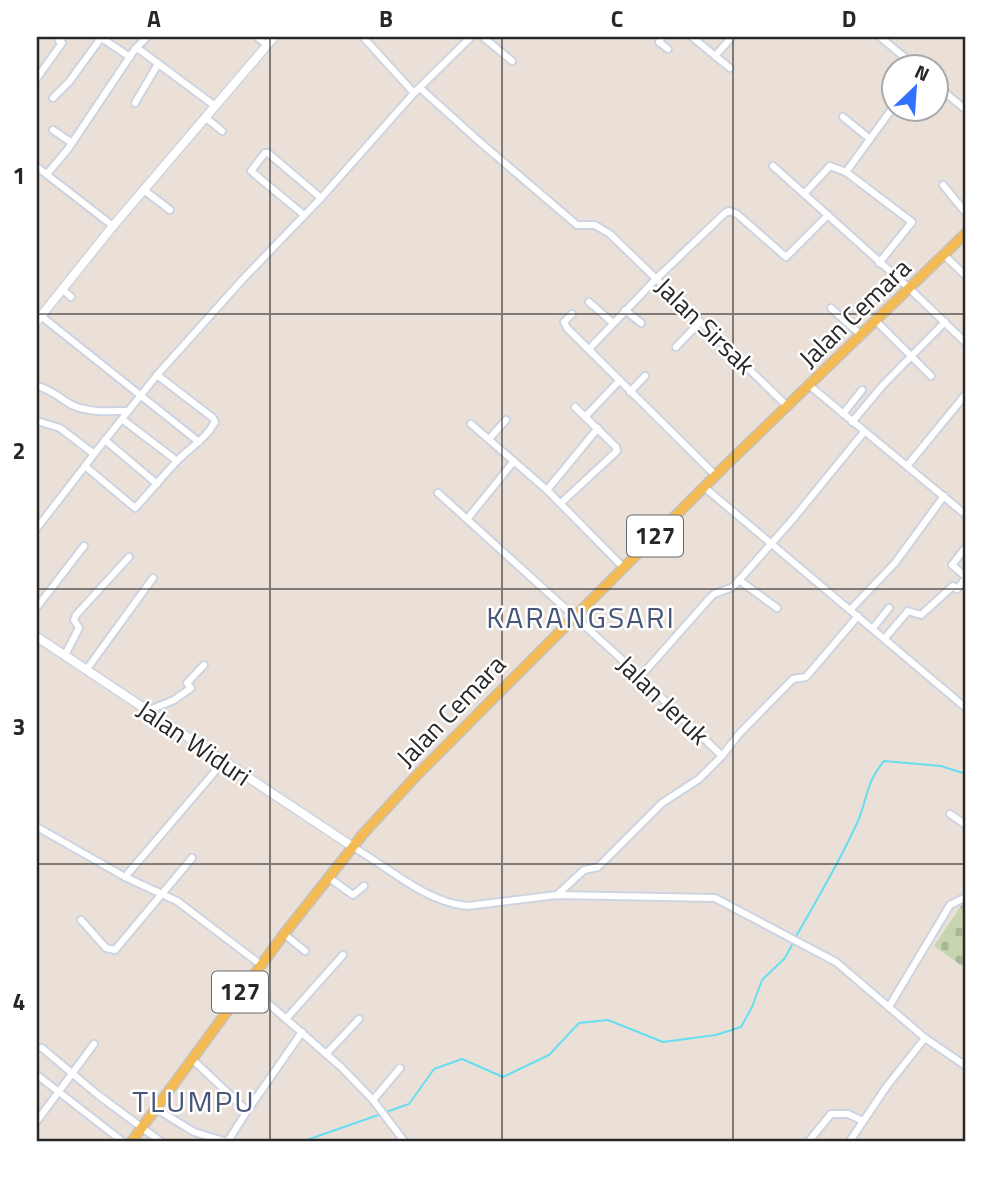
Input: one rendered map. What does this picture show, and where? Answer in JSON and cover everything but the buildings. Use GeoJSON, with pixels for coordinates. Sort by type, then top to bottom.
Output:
{"type":"FeatureCollection","features":[{"type":"Feature","properties":{"kind":"main road"},"geometry":{"type":"LineString","coordinates":[[39,318],[113,226],[274,37]]}},
{"type":"Feature","properties":{"kind":"main road","name":"Jalan Cemara"},"geometry":{"type":"LineString","coordinates":[[132,1141],[284,933],[353,847],[417,775],[715,475],[966,233]]}},
{"type":"Feature","properties":{"kind":"main road","name":"Jalan Widuri"},"geometry":{"type":"LineString","coordinates":[[37,637],[353,847]]}},
{"type":"Feature","properties":{"kind":"street"},"geometry":{"type":"LineString","coordinates":[[37,78],[62,43],[59,41],[63,37]]}},
{"type":"Feature","properties":{"kind":"street"},"geometry":{"type":"LineString","coordinates":[[53,98],[69,82],[101,37],[130,57]]}},
{"type":"Feature","properties":{"kind":"street"},"geometry":{"type":"LineString","coordinates":[[47,174],[147,37]]}},
{"type":"Feature","properties":{"kind":"street"},"geometry":{"type":"LineString","coordinates":[[257,37],[267,45]]}},
{"type":"Feature","properties":{"kind":"street"},"geometry":{"type":"LineString","coordinates":[[363,37],[414,93]]}},
{"type":"Feature","properties":{"kind":"street"},"geometry":{"type":"LineString","coordinates":[[37,528],[158,375],[414,93],[471,37]]}},
{"type":"Feature","properties":{"kind":"street"},"geometry":{"type":"LineString","coordinates":[[483,37],[512,61]]}},
{"type":"Feature","properties":{"kind":"street"},"geometry":{"type":"LineString","coordinates":[[662,37],[659,41],[668,49]]}},
{"type":"Feature","properties":{"kind":"street"},"geometry":{"type":"LineString","coordinates":[[692,37],[730,68]]}},
{"type":"Feature","properties":{"kind":"street"},"geometry":{"type":"LineString","coordinates":[[715,56],[732,37]]}},
{"type":"Feature","properties":{"kind":"street"},"geometry":{"type":"LineString","coordinates":[[880,37],[898,52]]}},
{"type":"Feature","properties":{"kind":"street"},"geometry":{"type":"LineString","coordinates":[[890,45],[897,37]]}},
{"type":"Feature","properties":{"kind":"street"},"geometry":{"type":"LineString","coordinates":[[135,50],[140,50],[215,106]]}},
{"type":"Feature","properties":{"kind":"street"},"geometry":{"type":"LineString","coordinates":[[135,103],[158,64]]}},
{"type":"Feature","properties":{"kind":"street","name":"Jalan Sirsak"},"geometry":{"type":"LineString","coordinates":[[420,88],[577,225],[600,227],[623,245],[788,407]]}},
{"type":"Feature","properties":{"kind":"street"},"geometry":{"type":"LineString","coordinates":[[950,97],[966,110]]}},
{"type":"Feature","properties":{"kind":"street"},"geometry":{"type":"LineString","coordinates":[[205,117],[222,131]]}},
{"type":"Feature","properties":{"kind":"street"},"geometry":{"type":"LineString","coordinates":[[843,117],[870,139]]}},
{"type":"Feature","properties":{"kind":"street"},"geometry":{"type":"LineString","coordinates":[[846,172],[882,122]]}},
{"type":"Feature","properties":{"kind":"street"},"geometry":{"type":"LineString","coordinates":[[53,130],[72,143]]}},
{"type":"Feature","properties":{"kind":"street"},"geometry":{"type":"LineString","coordinates":[[304,215],[251,171],[265,153],[321,198]]}},
{"type":"Feature","properties":{"kind":"street"},"geometry":{"type":"LineString","coordinates":[[773,166],[966,343]]}},
{"type":"Feature","properties":{"kind":"street"},"geometry":{"type":"LineString","coordinates":[[804,194],[830,166],[846,172],[912,222],[879,263]]}},
{"type":"Feature","properties":{"kind":"street"},"geometry":{"type":"LineString","coordinates":[[37,167],[113,226]]}},
{"type":"Feature","properties":{"kind":"street"},"geometry":{"type":"LineString","coordinates":[[943,185],[966,213]]}},
{"type":"Feature","properties":{"kind":"street"},"geometry":{"type":"LineString","coordinates":[[144,190],[170,211]]}},
{"type":"Feature","properties":{"kind":"street"},"geometry":{"type":"LineString","coordinates":[[589,349],[656,279],[725,213],[729,211],[737,214],[786,257],[828,215]]}},
{"type":"Feature","properties":{"kind":"street"},"geometry":{"type":"LineString","coordinates":[[944,255],[966,276]]}},
{"type":"Feature","properties":{"kind":"street"},"geometry":{"type":"LineString","coordinates":[[62,289],[71,297]]}},
{"type":"Feature","properties":{"kind":"street"},"geometry":{"type":"LineString","coordinates":[[589,302],[613,323]]}},
{"type":"Feature","properties":{"kind":"street"},"geometry":{"type":"LineString","coordinates":[[831,308],[862,336]]}},
{"type":"Feature","properties":{"kind":"street"},"geometry":{"type":"LineString","coordinates":[[625,310],[641,323]]}},
{"type":"Feature","properties":{"kind":"street"},"geometry":{"type":"LineString","coordinates":[[572,313],[565,325],[715,475]]}},
{"type":"Feature","properties":{"kind":"street"},"geometry":{"type":"LineString","coordinates":[[39,318],[200,442]]}},
{"type":"Feature","properties":{"kind":"street"},"geometry":{"type":"LineString","coordinates":[[876,321],[931,376]]}},
{"type":"Feature","properties":{"kind":"street"},"geometry":{"type":"LineString","coordinates":[[676,346],[700,322]]}},
{"type":"Feature","properties":{"kind":"street"},"geometry":{"type":"LineString","coordinates":[[852,422],[910,356],[945,322]]}},
{"type":"Feature","properties":{"kind":"street"},"geometry":{"type":"LineString","coordinates":[[85,466],[135,508],[177,461],[200,442],[215,420],[158,375]]}},
{"type":"Feature","properties":{"kind":"street"},"geometry":{"type":"LineString","coordinates":[[630,392],[645,376]]}},
{"type":"Feature","properties":{"kind":"street"},"geometry":{"type":"LineString","coordinates":[[585,417],[619,381]]}},
{"type":"Feature","properties":{"kind":"street"},"geometry":{"type":"LineString","coordinates":[[37,386],[51,390],[69,403],[82,408],[128,411]]}},
{"type":"Feature","properties":{"kind":"street"},"geometry":{"type":"LineString","coordinates":[[810,386],[966,515]]}},
{"type":"Feature","properties":{"kind":"street"},"geometry":{"type":"LineString","coordinates":[[843,414],[862,390]]}},
{"type":"Feature","properties":{"kind":"street"},"geometry":{"type":"LineString","coordinates":[[907,466],[965,397]]}},
{"type":"Feature","properties":{"kind":"street"},"geometry":{"type":"LineString","coordinates":[[561,503],[616,453],[616,447],[575,407]]}},
{"type":"Feature","properties":{"kind":"street"},"geometry":{"type":"LineString","coordinates":[[122,419],[177,461]]}},
{"type":"Feature","properties":{"kind":"street"},"geometry":{"type":"LineString","coordinates":[[489,439],[506,420]]}},
{"type":"Feature","properties":{"kind":"street"},"geometry":{"type":"LineString","coordinates":[[37,421],[60,428],[94,454]]}},
{"type":"Feature","properties":{"kind":"street"},"geometry":{"type":"LineString","coordinates":[[471,424],[547,489],[623,567]]}},
{"type":"Feature","properties":{"kind":"street"},"geometry":{"type":"LineString","coordinates":[[547,489],[598,428]]}},
{"type":"Feature","properties":{"kind":"street"},"geometry":{"type":"LineString","coordinates":[[640,677],[709,598],[731,589],[864,432]]}},
{"type":"Feature","properties":{"kind":"street"},"geometry":{"type":"LineString","coordinates":[[105,440],[157,484]]}},
{"type":"Feature","properties":{"kind":"street"},"geometry":{"type":"LineString","coordinates":[[468,518],[514,461]]}},
{"type":"Feature","properties":{"kind":"street"},"geometry":{"type":"LineString","coordinates":[[704,487],[966,708]]}},
{"type":"Feature","properties":{"kind":"street","name":"Jalan Jeruk"},"geometry":{"type":"LineString","coordinates":[[438,493],[640,677],[722,756]]}},
{"type":"Feature","properties":{"kind":"street"},"geometry":{"type":"LineString","coordinates":[[851,609],[885,576],[944,496]]}},
{"type":"Feature","properties":{"kind":"street"},"geometry":{"type":"LineString","coordinates":[[37,607],[84,546]]}},
{"type":"Feature","properties":{"kind":"street"},"geometry":{"type":"LineString","coordinates":[[889,642],[908,611],[923,614],[953,586],[957,589],[966,577],[952,565],[966,547]]}},
{"type":"Feature","properties":{"kind":"street"},"geometry":{"type":"LineString","coordinates":[[65,655],[79,627],[74,620],[76,615],[129,557]]}},
{"type":"Feature","properties":{"kind":"street"},"geometry":{"type":"LineString","coordinates":[[87,669],[153,578]]}},
{"type":"Feature","properties":{"kind":"street"},"geometry":{"type":"LineString","coordinates":[[739,580],[777,608]]}},
{"type":"Feature","properties":{"kind":"street"},"geometry":{"type":"LineString","coordinates":[[873,628],[889,608]]}},
{"type":"Feature","properties":{"kind":"street"},"geometry":{"type":"LineString","coordinates":[[557,895],[584,870],[598,867],[662,803],[699,779],[793,679],[806,677],[859,616]]}},
{"type":"Feature","properties":{"kind":"street"},"geometry":{"type":"LineString","coordinates":[[147,711],[174,701],[191,688],[187,683],[204,665]]}},
{"type":"Feature","properties":{"kind":"street"},"geometry":{"type":"LineString","coordinates":[[960,702],[966,694]]}},
{"type":"Feature","properties":{"kind":"street"},"geometry":{"type":"LineString","coordinates":[[125,877],[223,762]]}},
{"type":"Feature","properties":{"kind":"street"},"geometry":{"type":"LineString","coordinates":[[950,814],[966,825]]}},
{"type":"Feature","properties":{"kind":"street"},"geometry":{"type":"LineString","coordinates":[[37,827],[125,877],[162,893],[196,913],[260,964]]}},
{"type":"Feature","properties":{"kind":"street"},"geometry":{"type":"LineString","coordinates":[[353,847],[417,887],[456,905],[557,895],[715,898],[836,962],[925,1038],[966,1066]]}},
{"type":"Feature","properties":{"kind":"street"},"geometry":{"type":"LineString","coordinates":[[81,920],[106,948],[115,950],[192,858]]}},
{"type":"Feature","properties":{"kind":"street"},"geometry":{"type":"LineString","coordinates":[[328,877],[353,895],[363,886]]}},
{"type":"Feature","properties":{"kind":"street"},"geometry":{"type":"LineString","coordinates":[[890,1006],[950,905],[966,897]]}},
{"type":"Feature","properties":{"kind":"street"},"geometry":{"type":"LineString","coordinates":[[284,933],[304,951]]}},
{"type":"Feature","properties":{"kind":"street"},"geometry":{"type":"LineString","coordinates":[[286,1019],[343,956]]}},
{"type":"Feature","properties":{"kind":"street"},"geometry":{"type":"LineString","coordinates":[[246,984],[302,1032],[373,1100],[404,1141]]}},
{"type":"Feature","properties":{"kind":"street"},"geometry":{"type":"LineString","coordinates":[[326,1054],[359,1019]]}},
{"type":"Feature","properties":{"kind":"street"},"geometry":{"type":"LineString","coordinates":[[155,1108],[194,1132],[226,1141],[302,1032]]}},
{"type":"Feature","properties":{"kind":"street"},"geometry":{"type":"LineString","coordinates":[[850,1141],[925,1038]]}},
{"type":"Feature","properties":{"kind":"street"},"geometry":{"type":"LineString","coordinates":[[37,1121],[94,1044]]}},
{"type":"Feature","properties":{"kind":"street"},"geometry":{"type":"LineString","coordinates":[[42,1048],[160,1141]]}},
{"type":"Feature","properties":{"kind":"street"},"geometry":{"type":"LineString","coordinates":[[192,1059],[247,1111]]}},
{"type":"Feature","properties":{"kind":"street"},"geometry":{"type":"LineString","coordinates":[[373,1100],[400,1068]]}},
{"type":"Feature","properties":{"kind":"street"},"geometry":{"type":"LineString","coordinates":[[37,1075],[122,1141]]}},
{"type":"Feature","properties":{"kind":"street"},"geometry":{"type":"LineString","coordinates":[[809,1141],[831,1114],[848,1114],[862,1124]]}},
{"type":"Feature","properties":{"kind":"green space"},"geometry":{"type":"Polygon","coordinates":[[[966,903],[966,969],[934,946],[961,906],[966,903]]]}},
{"type":"Feature","properties":{"kind":"waterway"},"geometry":{"type":"LineString","coordinates":[[795,938],[844,851],[858,821],[870,783],[884,761],[941,766],[966,774]]}},
{"type":"Feature","properties":{"kind":"waterway"},"geometry":{"type":"LineString","coordinates":[[386,1112],[409,1104],[434,1069],[462,1059],[503,1077],[549,1055],[579,1023],[608,1020],[663,1042],[716,1035],[741,1027],[762,980],[785,958],[793,943]]}},
{"type":"Feature","properties":{"kind":"waterway"},"geometry":{"type":"LineString","coordinates":[[304,1141],[381,1114]]}},
{"type":"Feature","properties":{"kind":"district","name":"KARANGSARI"},"geometry":{"type":"Point","coordinates":[581,618]}},
{"type":"Feature","properties":{"kind":"district","name":"TLUMPU"},"geometry":{"type":"Point","coordinates":[194,1102]}}]}
